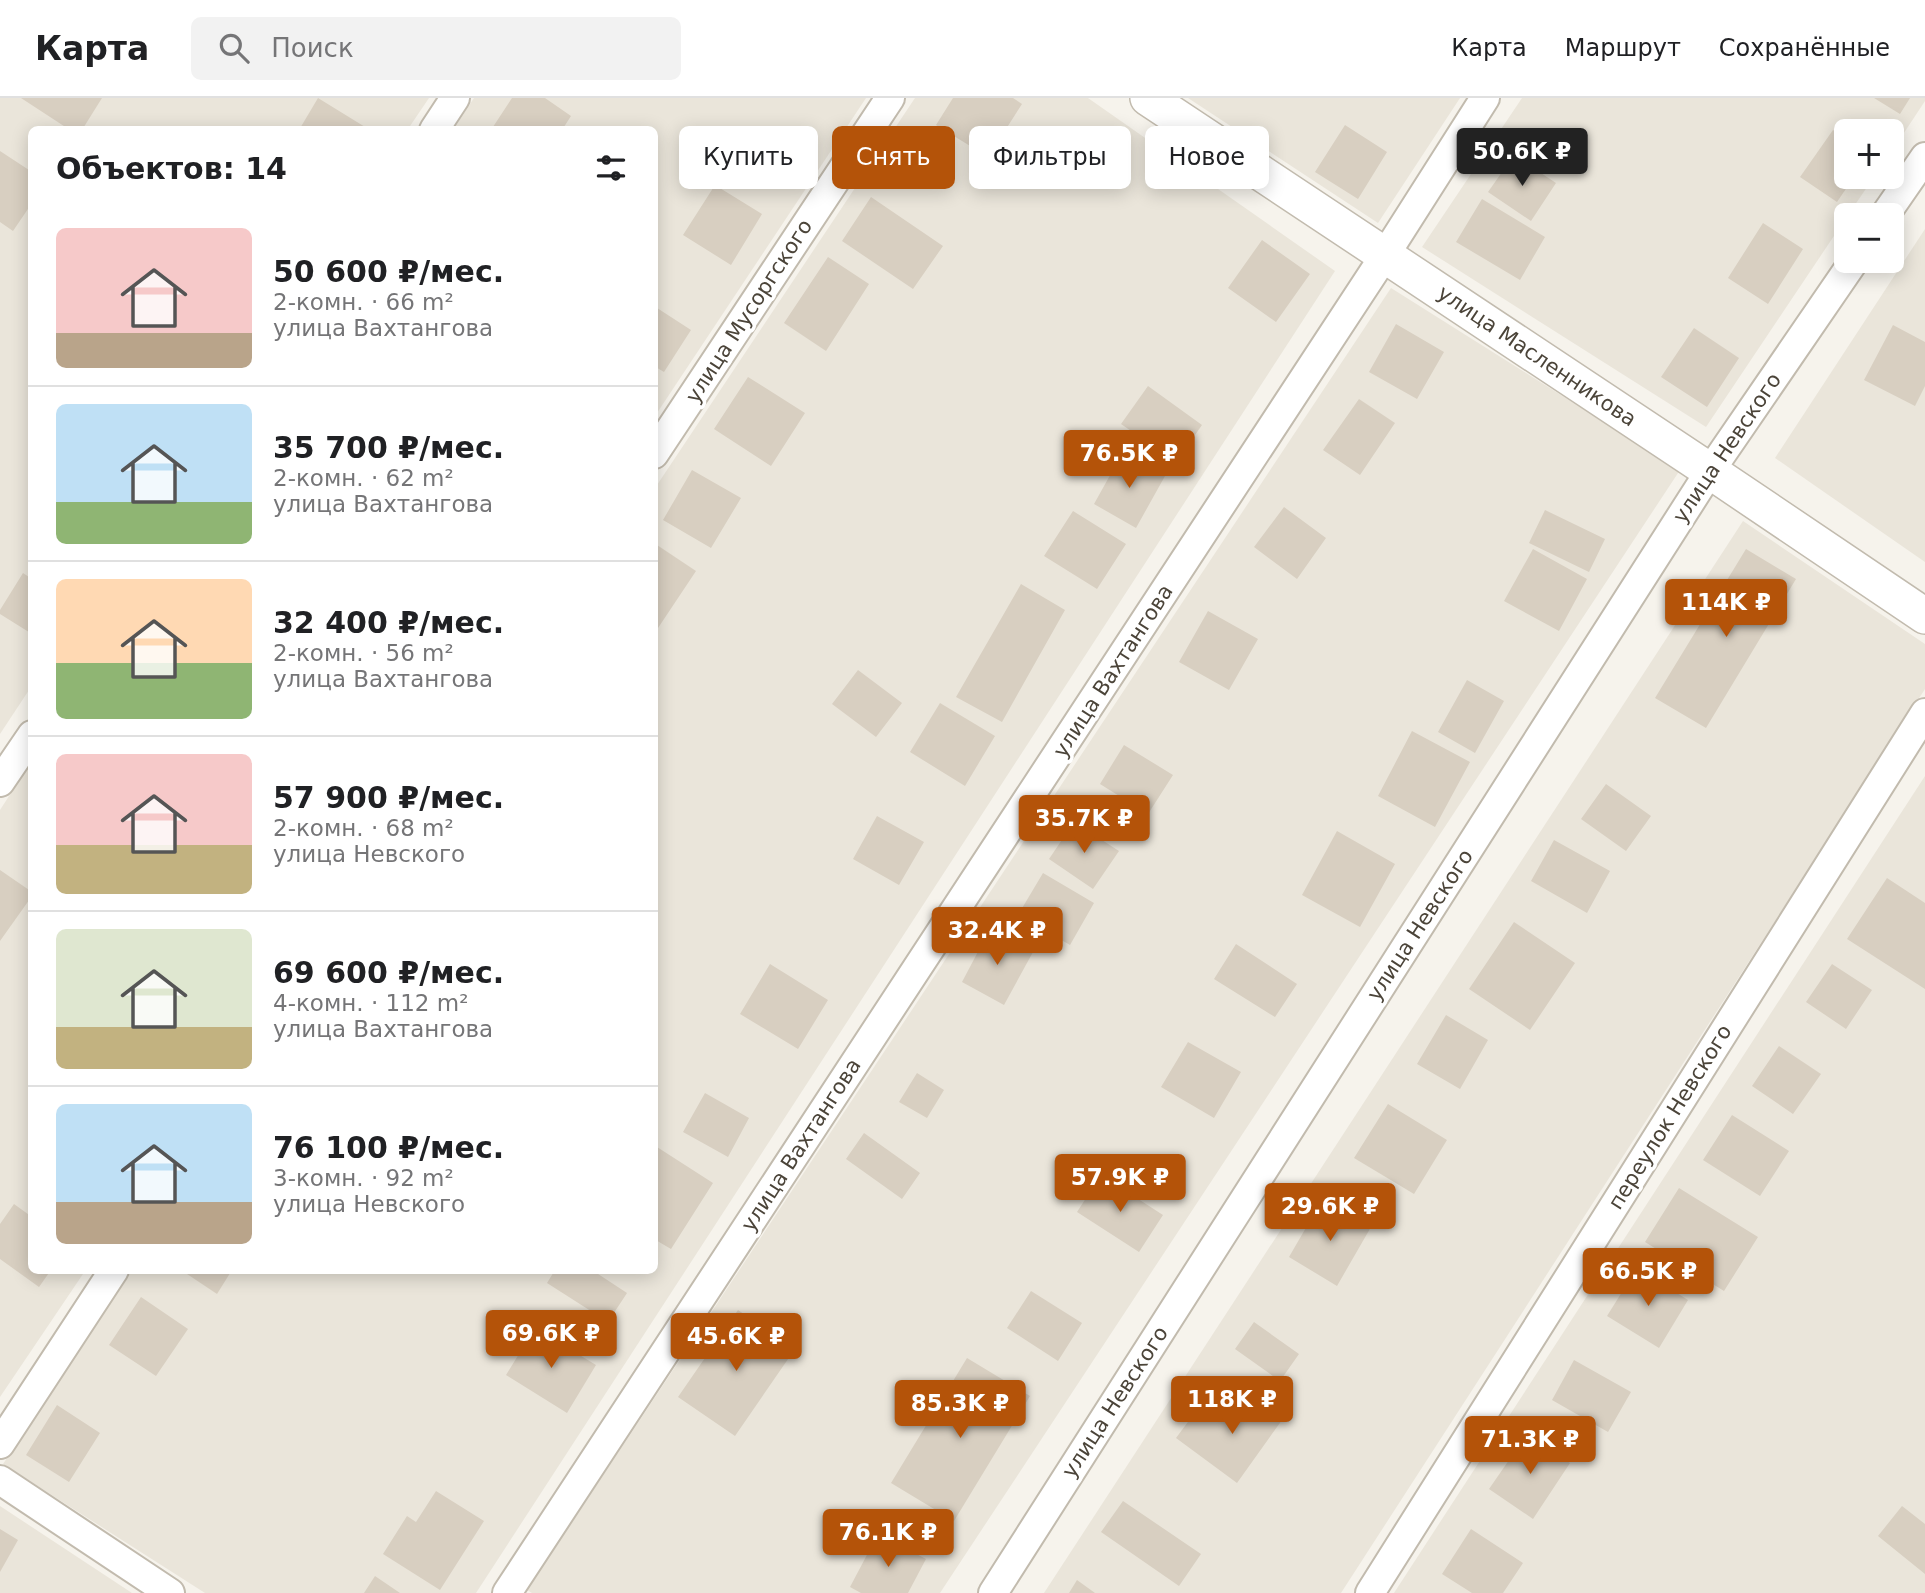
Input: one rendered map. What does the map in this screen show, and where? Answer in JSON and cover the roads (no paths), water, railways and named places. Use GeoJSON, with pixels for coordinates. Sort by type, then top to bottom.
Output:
{"type":"FeatureCollection","features":[{"type":"Feature","properties":{"kind":"street"},"geometry":{"type":"LineString","coordinates":[[437,126],[455,98]]}},
{"type":"Feature","properties":{"kind":"street","name":"улица Мусоргского"},"geometry":{"type":"LineString","coordinates":[[658,448],[890,98]]}},
{"type":"Feature","properties":{"kind":"street","name":"улица Масленникова"},"geometry":{"type":"LineString","coordinates":[[1148,98],[1925,615]]}},
{"type":"Feature","properties":{"kind":"street","name":"улица Вахтангова"},"geometry":{"type":"LineString","coordinates":[[507,1593],[1385,256],[1485,98]]}},
{"type":"Feature","properties":{"kind":"street"},"geometry":{"type":"LineString","coordinates":[[1893,203],[1925,157]]}},
{"type":"Feature","properties":{"kind":"street","name":"улица Невского"},"geometry":{"type":"LineString","coordinates":[[993,1593],[1710,471],[1846,273]]}},
{"type":"Feature","properties":{"kind":"street","name":"переулок Невского"},"geometry":{"type":"LineString","coordinates":[[1370,1593],[1925,713]]}},
{"type":"Feature","properties":{"kind":"street"},"geometry":{"type":"LineString","coordinates":[[0,782],[28,741]]}},
{"type":"Feature","properties":{"kind":"street"},"geometry":{"type":"LineString","coordinates":[[0,1444],[111,1274]]}},
{"type":"Feature","properties":{"kind":"street"},"geometry":{"type":"LineString","coordinates":[[0,1480],[170,1593]]}}]}
